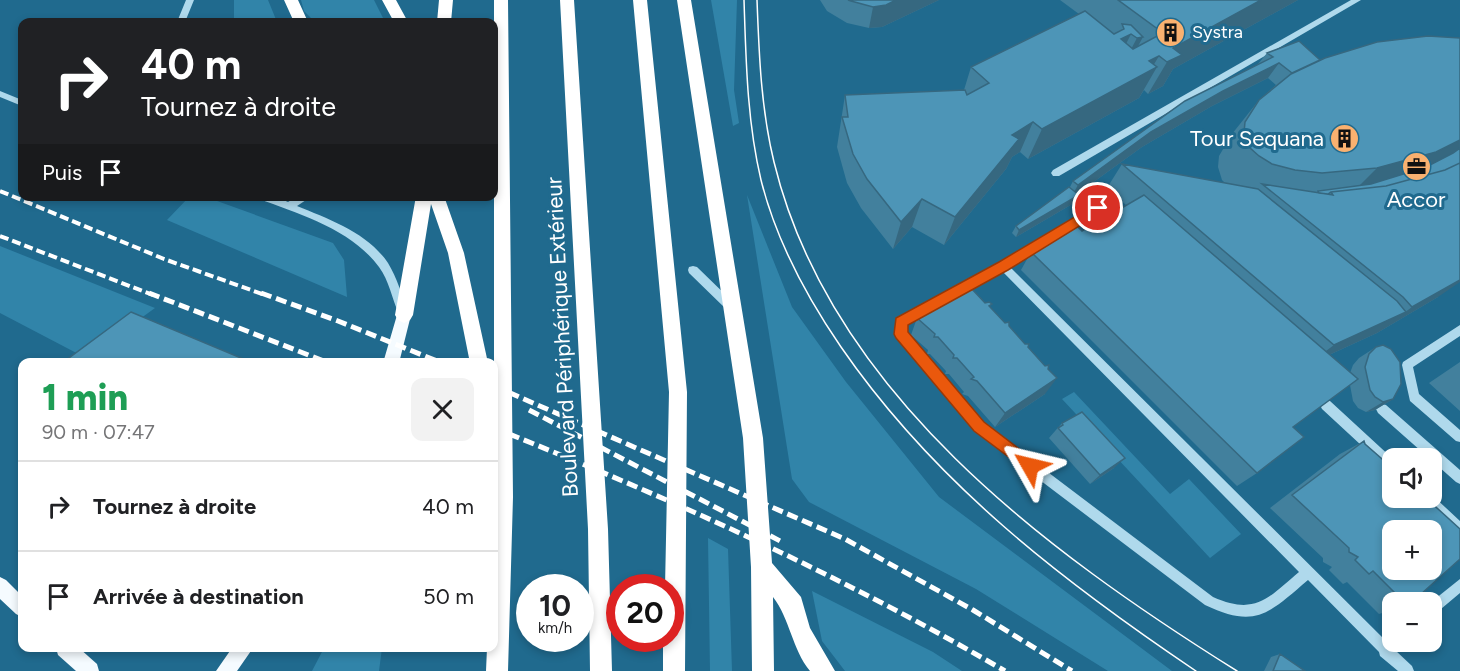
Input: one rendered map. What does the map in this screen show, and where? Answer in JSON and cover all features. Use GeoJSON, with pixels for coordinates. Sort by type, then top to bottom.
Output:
{"type":"FeatureCollection","features":[{"type":"Feature","properties":{"kind":"highway"},"geometry":{"type":"LineString","coordinates":[[291,0],[299,18]]}},
{"type":"Feature","properties":{"kind":"highway"},"geometry":{"type":"LineString","coordinates":[[388,0],[399,18]]}},
{"type":"Feature","properties":{"kind":"highway"},"geometry":{"type":"LineString","coordinates":[[398,0],[401,18]]}},
{"type":"Feature","properties":{"kind":"highway"},"geometry":{"type":"LineString","coordinates":[[444,18],[446,0]]}},
{"type":"Feature","properties":{"kind":"highway"},"geometry":{"type":"LineString","coordinates":[[498,642],[503,497],[501,0]]}},
{"type":"Feature","properties":{"kind":"highway","name":"Boulevard Périphérique Extérieur"},"geometry":{"type":"LineString","coordinates":[[567,0],[598,529],[601,671]]}},
{"type":"Feature","properties":{"kind":"highway"},"geometry":{"type":"LineString","coordinates":[[640,0],[678,392],[674,671]]}},
{"type":"Feature","properties":{"kind":"highway"},"geometry":{"type":"LineString","coordinates":[[684,0],[753,438],[762,567],[763,671]]}},
{"type":"Feature","properties":{"kind":"highway"},"geometry":{"type":"LineString","coordinates":[[404,315],[423,201]]}},
{"type":"Feature","properties":{"kind":"highway"},"geometry":{"type":"LineString","coordinates":[[438,201],[456,253],[477,358]]}},
{"type":"Feature","properties":{"kind":"highway"},"geometry":{"type":"LineString","coordinates":[[498,469],[503,497]]}},
{"type":"Feature","properties":{"kind":"highway"},"geometry":{"type":"LineString","coordinates":[[762,567],[792,605],[812,656],[825,671]]}},
{"type":"Feature","properties":{"kind":"highway"},"geometry":{"type":"LineString","coordinates":[[497,671],[498,652]]}},
{"type":"Feature","properties":{"kind":"main road"},"geometry":{"type":"LineString","coordinates":[[392,358],[404,315]]}},
{"type":"Feature","properties":{"kind":"main road"},"geometry":{"type":"LineString","coordinates":[[0,586],[18,604]]}},
{"type":"Feature","properties":{"kind":"main road"},"geometry":{"type":"LineString","coordinates":[[69,652],[90,671]]}},
{"type":"Feature","properties":{"kind":"main road"},"geometry":{"type":"LineString","coordinates":[[225,671],[241,652]]}},
{"type":"Feature","properties":{"kind":"lane"},"geometry":{"type":"LineString","coordinates":[[183,18],[190,0]]}},
{"type":"Feature","properties":{"kind":"lane"},"geometry":{"type":"LineString","coordinates":[[1056,173],[1357,0]]}},
{"type":"Feature","properties":{"kind":"lane"},"geometry":{"type":"LineString","coordinates":[[0,94],[18,101]]}},
{"type":"Feature","properties":{"kind":"lane"},"geometry":{"type":"LineString","coordinates":[[275,201],[356,238],[383,264],[404,315]]}},
{"type":"Feature","properties":{"kind":"lane"},"geometry":{"type":"LineString","coordinates":[[288,206],[298,201]]}},
{"type":"Feature","properties":{"kind":"lane"},"geometry":{"type":"LineString","coordinates":[[1121,217],[1111,210],[1098,208],[1003,266],[901,322],[901,334],[979,427],[1209,601],[1228,611],[1245,613],[1264,608],[1307,573]]}},
{"type":"Feature","properties":{"kind":"lane"},"geometry":{"type":"LineString","coordinates":[[1003,266],[1307,573],[1382,639]]}},
{"type":"Feature","properties":{"kind":"lane"},"geometry":{"type":"LineString","coordinates":[[693,270],[733,308]]}},
{"type":"Feature","properties":{"kind":"lane"},"geometry":{"type":"LineString","coordinates":[[1460,330],[1407,365],[1414,397],[1460,437]]}},
{"type":"Feature","properties":{"kind":"lane"},"geometry":{"type":"LineString","coordinates":[[1326,405],[1382,457]]}},
{"type":"Feature","properties":{"kind":"lane"},"geometry":{"type":"LineString","coordinates":[[1382,409],[1460,478]]}},
{"type":"Feature","properties":{"kind":"lane"},"geometry":{"type":"LineString","coordinates":[[1438,508],[1460,529]]}},
{"type":"Feature","properties":{"kind":"lane"},"geometry":{"type":"LineString","coordinates":[[1442,601],[1460,585]]}},
{"type":"Feature","properties":{"kind":"lane"},"geometry":{"type":"LineString","coordinates":[[1394,652],[1407,671]]}},
{"type":"Feature","properties":{"kind":"shaded area"},"geometry":{"type":"Polygon","coordinates":[[[234,0],[268,0],[275,18],[234,18],[234,0]]]}},
{"type":"Feature","properties":{"kind":"shaded area"},"geometry":{"type":"Polygon","coordinates":[[[301,0],[374,0],[383,18],[311,18],[304,11],[301,0]]]}},
{"type":"Feature","properties":{"kind":"shaded area"},"geometry":{"type":"Polygon","coordinates":[[[711,0],[737,0],[734,90],[739,123],[733,126],[711,0]]]}},
{"type":"Feature","properties":{"kind":"shaded area"},"geometry":{"type":"Polygon","coordinates":[[[747,195],[792,307],[846,382],[939,497],[1172,671],[1108,671],[976,589],[809,502],[792,479],[747,195]]]}},
{"type":"Feature","properties":{"kind":"shaded area"},"geometry":{"type":"Polygon","coordinates":[[[185,201],[217,201],[333,243],[344,260],[347,297],[167,220],[185,201]]]}},
{"type":"Feature","properties":{"kind":"shaded area"},"geometry":{"type":"Polygon","coordinates":[[[0,246],[155,308],[86,358],[0,313],[0,246]]]}},
{"type":"Feature","properties":{"kind":"shaded area"},"geometry":{"type":"Polygon","coordinates":[[[1074,392],[1170,494],[1189,479],[1241,534],[1210,558],[1062,399],[1074,392]]]}},
{"type":"Feature","properties":{"kind":"shaded area"},"geometry":{"type":"Polygon","coordinates":[[[708,538],[728,549],[732,671],[710,671],[708,538]]]}},
{"type":"Feature","properties":{"kind":"shaded area"},"geometry":{"type":"Polygon","coordinates":[[[812,591],[933,652],[962,671],[845,671],[822,641],[812,591]]]}},
{"type":"Feature","properties":{"kind":"shaded area"},"geometry":{"type":"Polygon","coordinates":[[[322,652],[381,652],[379,671],[312,671],[322,652]]]}},
{"type":"Feature","properties":{"kind":"building"},"geometry":{"type":"Polygon","coordinates":[[[848,0],[896,0],[886,5],[873,7],[848,0]]]}},
{"type":"Feature","properties":{"kind":"building"},"geometry":{"type":"Polygon","coordinates":[[[1118,0],[1261,0],[1173,48],[1182,55],[1167,62],[1159,56],[1149,61],[1157,67],[1042,129],[1033,122],[1012,135],[1019,139],[955,217],[922,199],[901,222],[867,179],[853,154],[842,117],[848,117],[845,95],[965,90],[967,95],[989,83],[971,67],[1085,11],[1114,34],[1124,29],[1122,24],[1131,25],[1143,37],[1137,38],[1131,34],[1121,39],[1133,49],[1163,33],[1118,0]]]}},
{"type":"Feature","properties":{"kind":"building","name":"Tour Sequana"},"geometry":{"type":"Polygon","coordinates":[[[1428,36],[1460,38],[1460,140],[1436,152],[1377,168],[1322,173],[1295,170],[1272,164],[1249,147],[1244,133],[1245,122],[1259,100],[1291,74],[1325,58],[1377,42],[1428,36]]]}},
{"type":"Feature","properties":{"kind":"building"},"geometry":{"type":"Polygon","coordinates":[[[1299,41],[1320,60],[1292,73],[1279,63],[1223,91],[1151,132],[1078,185],[1073,181],[1185,101],[1273,57],[1267,53],[1299,41]]]}},
{"type":"Feature","properties":{"kind":"building"},"geometry":{"type":"Polygon","coordinates":[[[1460,148],[1460,163],[1445,170],[1386,186],[1328,194],[1318,191],[1371,184],[1426,167],[1460,148]]]}},
{"type":"Feature","properties":{"kind":"building"},"geometry":{"type":"Polygon","coordinates":[[[1460,163],[1460,280],[1412,307],[1403,297],[1262,184],[1333,195],[1331,192],[1386,186],[1445,170],[1460,163]]]}},
{"type":"Feature","properties":{"kind":"building"},"geometry":{"type":"Polygon","coordinates":[[[1122,164],[1258,189],[1397,301],[1406,312],[1334,345],[1122,164]]]}},
{"type":"Feature","properties":{"kind":"building"},"geometry":{"type":"Polygon","coordinates":[[[1069,187],[1079,195],[1019,230],[1016,226],[1069,187]]]}},
{"type":"Feature","properties":{"kind":"building"},"geometry":{"type":"Polygon","coordinates":[[[1144,195],[1358,379],[1293,427],[1304,437],[1257,473],[1031,252],[1076,225],[1082,231],[1144,195]]]}},
{"type":"Feature","properties":{"kind":"building"},"geometry":{"type":"Polygon","coordinates":[[[974,285],[972,289],[985,303],[992,304],[989,306],[1005,323],[1009,322],[1009,326],[1025,344],[1029,344],[1028,347],[1045,366],[1049,365],[1048,369],[1057,378],[1005,413],[977,381],[971,379],[974,377],[957,358],[953,358],[954,355],[938,337],[934,337],[935,334],[917,318],[974,285]]]}},
{"type":"Feature","properties":{"kind":"building"},"geometry":{"type":"Polygon","coordinates":[[[131,312],[241,358],[69,358],[131,312]]]}},
{"type":"Feature","properties":{"kind":"building"},"geometry":{"type":"Polygon","coordinates":[[[1383,345],[1391,349],[1400,362],[1401,384],[1393,399],[1383,402],[1370,390],[1365,367],[1369,354],[1376,347],[1383,345]]]}},
{"type":"Feature","properties":{"kind":"building"},"geometry":{"type":"Polygon","coordinates":[[[1082,412],[1125,458],[1100,475],[1058,428],[1063,425],[1062,423],[1082,412]]]}},
{"type":"Feature","properties":{"kind":"building"},"geometry":{"type":"Polygon","coordinates":[[[1364,441],[1382,459],[1382,508],[1437,508],[1460,529],[1460,559],[1442,575],[1442,520],[1382,520],[1382,580],[1373,571],[1369,574],[1355,560],[1358,557],[1349,552],[1349,548],[1292,495],[1364,441]]]}},
{"type":"Feature","properties":{"kind":"building"},"geometry":{"type":"Polygon","coordinates":[[[1382,580],[1437,580],[1423,592],[1394,592],[1382,580]]]}},
{"type":"Feature","properties":{"kind":"building"},"geometry":{"type":"Polygon","coordinates":[[[1280,654],[1305,671],[1273,671],[1280,654]]]}},
{"type":"Feature","properties":{"kind":"tram line"},"geometry":{"type":"LineString","coordinates":[[744,0],[750,113],[756,158],[767,202],[804,288],[841,347],[877,396],[917,442],[1003,526],[1097,601],[1196,671]]}},
{"type":"Feature","properties":{"kind":"tram line"},"geometry":{"type":"LineString","coordinates":[[757,0],[763,102],[774,162],[802,245],[843,322],[895,393],[955,458],[1022,519],[1092,574],[1237,671]]}},
{"type":"Feature","properties":{"kind":"railway"},"geometry":{"type":"LineString","coordinates":[[0,191],[18,198]]}},
{"type":"Feature","properties":{"kind":"railway"},"geometry":{"type":"LineString","coordinates":[[24,201],[164,259],[265,295]]}},
{"type":"Feature","properties":{"kind":"railway"},"geometry":{"type":"LineString","coordinates":[[0,236],[153,295]]}},
{"type":"Feature","properties":{"kind":"railway"},"geometry":{"type":"LineString","coordinates":[[149,293],[316,358]]}},
{"type":"Feature","properties":{"kind":"railway"},"geometry":{"type":"LineString","coordinates":[[261,293],[430,358]]}},
{"type":"Feature","properties":{"kind":"railway"},"geometry":{"type":"LineString","coordinates":[[498,388],[845,539],[973,610],[1072,671]]}},
{"type":"Feature","properties":{"kind":"railway"},"geometry":{"type":"LineString","coordinates":[[529,410],[782,542]]}},
{"type":"Feature","properties":{"kind":"railway"},"geometry":{"type":"LineString","coordinates":[[498,430],[690,510],[818,570],[1005,671]]}},
{"type":"Feature","properties":{"kind":"place","name":"Systra"},"geometry":{"type":"Point","coordinates":[1171,32]}},
{"type":"Feature","properties":{"kind":"place","name":"Tour Sequana"},"geometry":{"type":"Point","coordinates":[1345,138]}},
{"type":"Feature","properties":{"kind":"place","name":"Accor"},"geometry":{"type":"Point","coordinates":[1416,167]}},
{"type":"Feature","properties":{"kind":"route"},"geometry":{"type":"LineString","coordinates":[[1030,466],[979,427],[901,334],[901,322],[1003,266],[1098,208]]}}]}
